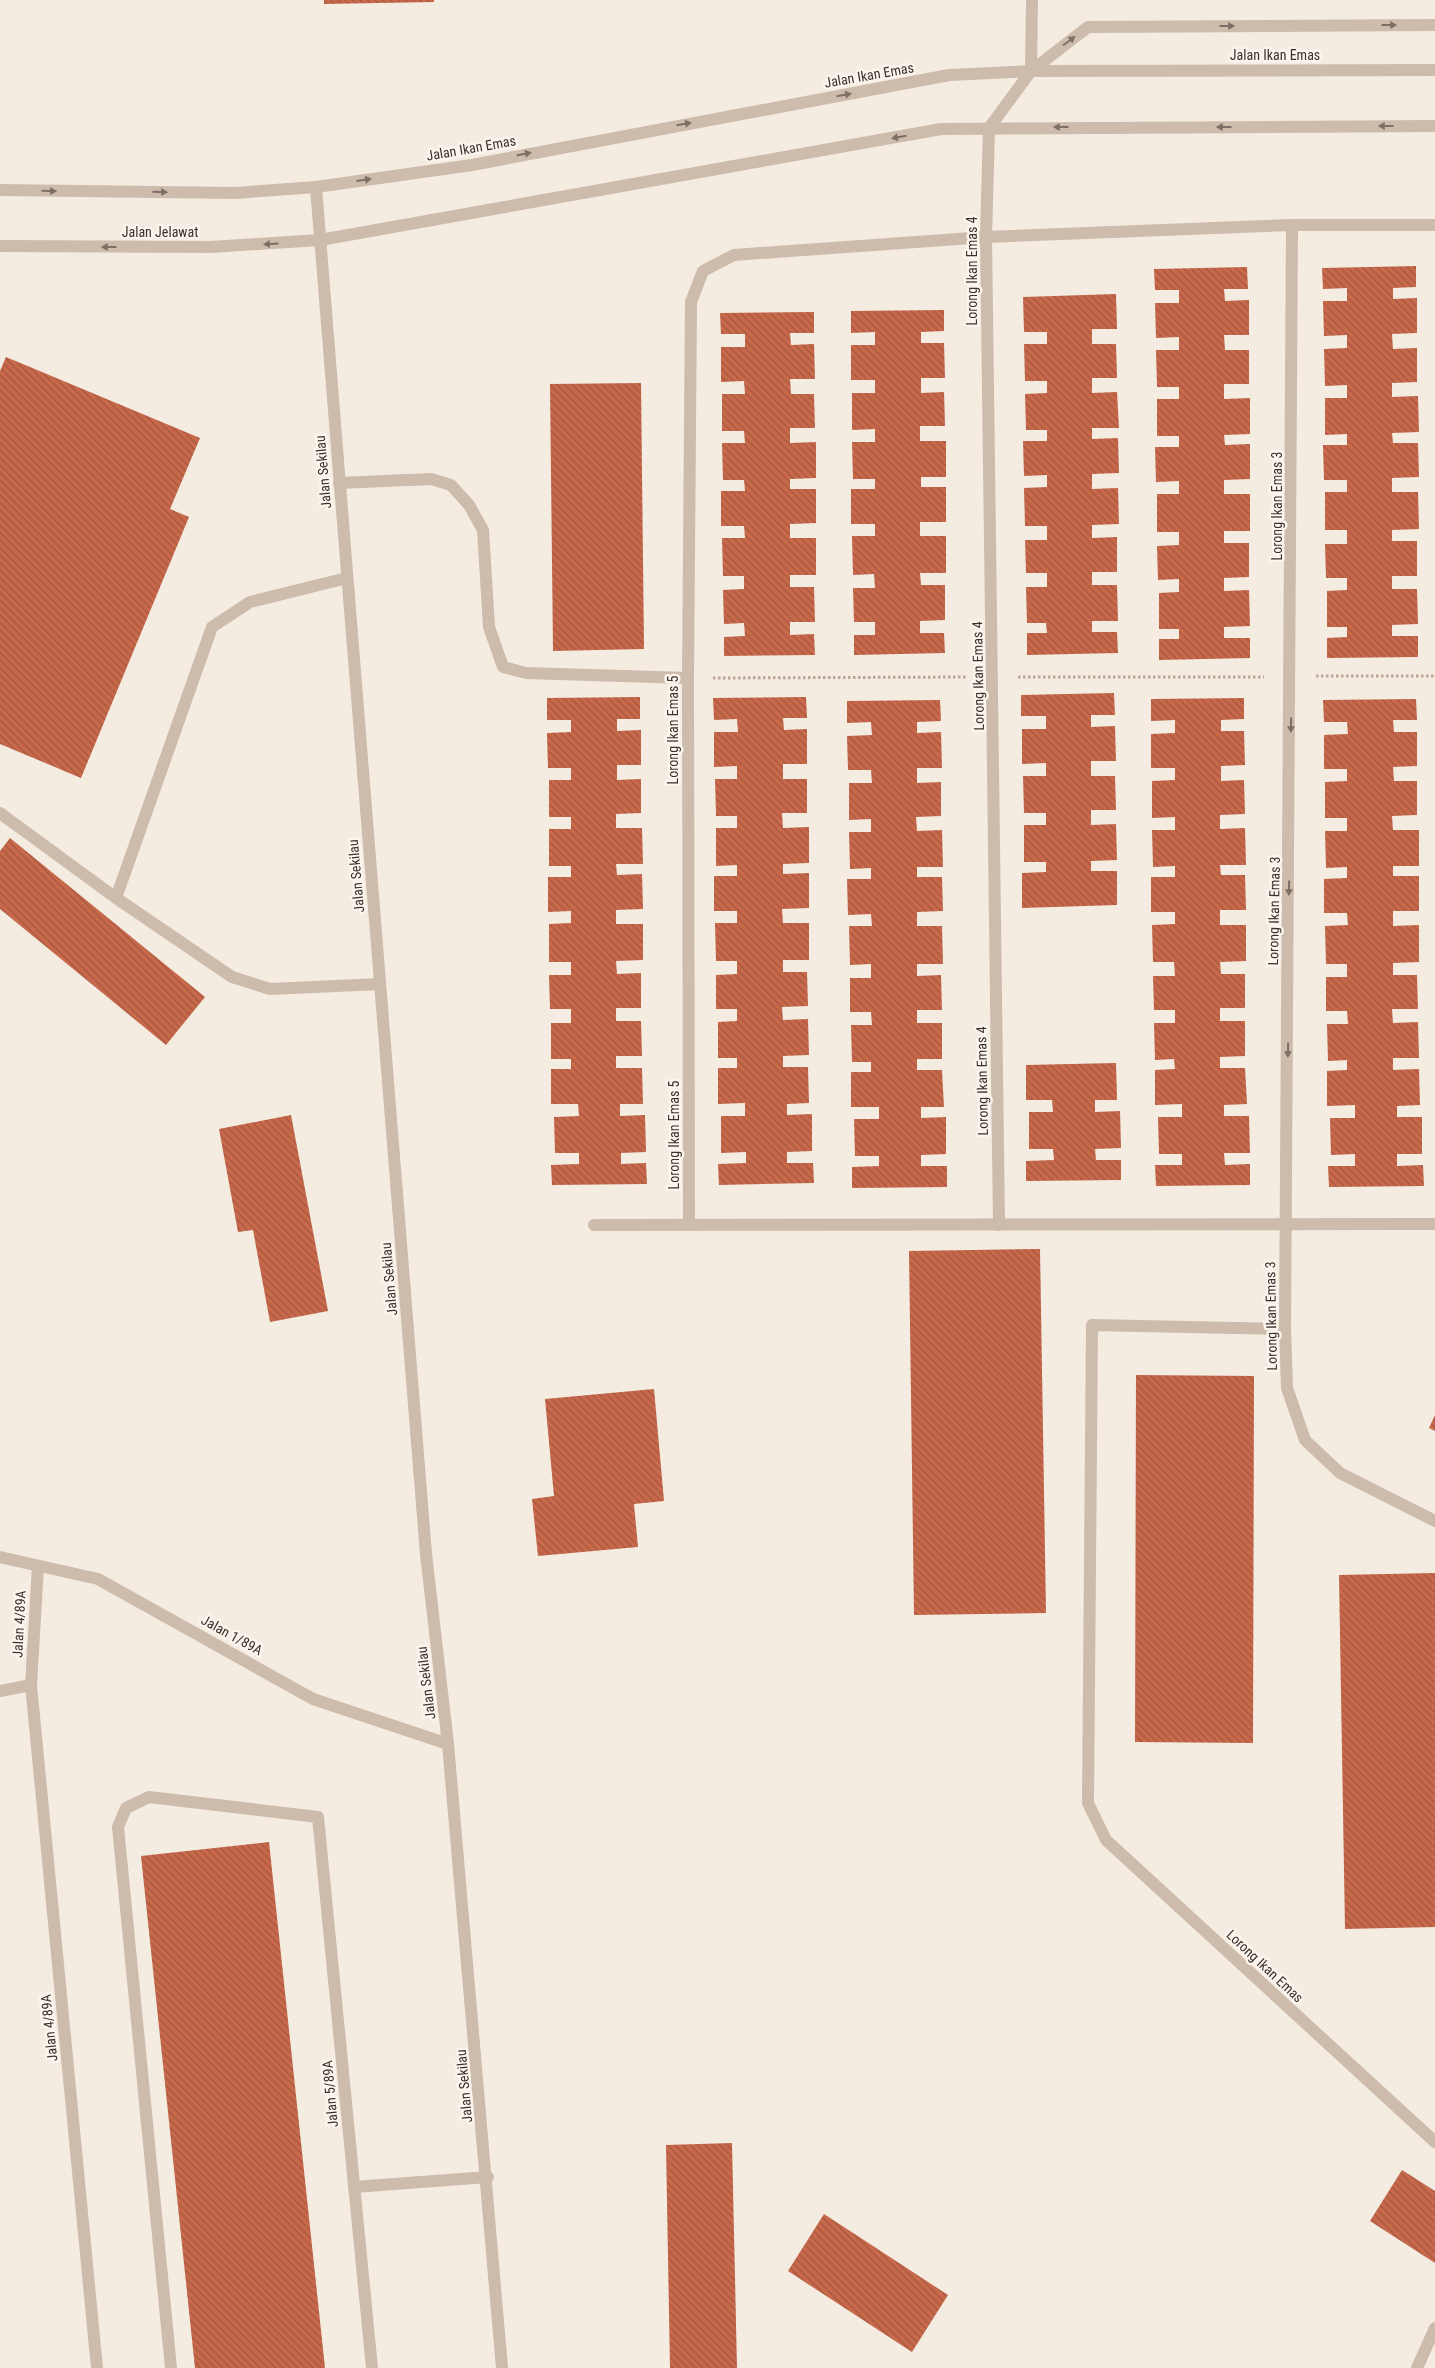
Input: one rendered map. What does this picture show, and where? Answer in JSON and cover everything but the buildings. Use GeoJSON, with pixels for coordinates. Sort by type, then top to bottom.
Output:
{"type":"FeatureCollection","features":[{"type":"Feature","properties":{"kind":"street"},"geometry":{"type":"LineString","coordinates":[[1030,71],[1032,0]]}},
{"type":"Feature","properties":{"kind":"street"},"geometry":{"type":"LineString","coordinates":[[989,128],[1030,71],[1088,27],[1435,25]]}},
{"type":"Feature","properties":{"kind":"street","name":"Jalan Ikan Emas"},"geometry":{"type":"LineString","coordinates":[[316,187],[472,165],[949,75],[1030,71],[1435,70]]}},
{"type":"Feature","properties":{"kind":"street"},"geometry":{"type":"LineString","coordinates":[[320,240],[941,129],[1435,126]]}},
{"type":"Feature","properties":{"kind":"street","name":"Lorong Ikan Emas 4"},"geometry":{"type":"LineString","coordinates":[[989,128],[986,237],[999,1225]]}},
{"type":"Feature","properties":{"kind":"street"},"geometry":{"type":"LineString","coordinates":[[0,190],[235,193],[316,187]]}},
{"type":"Feature","properties":{"kind":"street","name":"Jalan Sekilau"},"geometry":{"type":"LineString","coordinates":[[316,187],[426,1554],[448,1744],[488,2177],[502,2368]]}},
{"type":"Feature","properties":{"kind":"street"},"geometry":{"type":"LineString","coordinates":[[986,237],[1292,225],[1435,225]]}},
{"type":"Feature","properties":{"kind":"street","name":"Lorong Ikan Emas 3"},"geometry":{"type":"LineString","coordinates":[[1292,225],[1291,676],[1286,1224],[1287,1388],[1305,1440],[1340,1473],[1435,1521]]}},
{"type":"Feature","properties":{"kind":"street","name":"Lorong Ikan Emas 5"},"geometry":{"type":"LineString","coordinates":[[689,1225],[688,678],[691,302],[703,271],[734,255],[986,237]]}},
{"type":"Feature","properties":{"kind":"street","name":"Jalan Jelawat"},"geometry":{"type":"LineString","coordinates":[[0,246],[211,247],[320,240]]}},
{"type":"Feature","properties":{"kind":"street"},"geometry":{"type":"LineString","coordinates":[[340,483],[431,479],[451,485],[469,505],[483,530],[489,627],[503,667],[526,673],[688,678]]}},
{"type":"Feature","properties":{"kind":"street"},"geometry":{"type":"LineString","coordinates":[[116,898],[212,627],[250,602],[347,578]]}},
{"type":"Feature","properties":{"kind":"street"},"geometry":{"type":"LineString","coordinates":[[0,813],[116,898],[232,977],[270,989],[380,984]]}},
{"type":"Feature","properties":{"kind":"street"},"geometry":{"type":"LineString","coordinates":[[594,1225],[1435,1224]]}},
{"type":"Feature","properties":{"kind":"street","name":"Lorong Ikan Emas"},"geometry":{"type":"LineString","coordinates":[[1286,1329],[1092,1325],[1088,1803],[1106,1840],[1435,2142]]}},
{"type":"Feature","properties":{"kind":"street","name":"Jalan 1/89A"},"geometry":{"type":"LineString","coordinates":[[0,1557],[98,1579],[313,1699],[448,1744]]}},
{"type":"Feature","properties":{"kind":"street","name":"Jalan 4/89A"},"geometry":{"type":"LineString","coordinates":[[38,1566],[31,1685],[97,2368]]}},
{"type":"Feature","properties":{"kind":"street"},"geometry":{"type":"LineString","coordinates":[[0,1691],[31,1685]]}},
{"type":"Feature","properties":{"kind":"street","name":"Jalan 5/89A"},"geometry":{"type":"LineString","coordinates":[[171,2368],[118,1827],[126,1808],[149,1797],[318,1817],[372,2368]]}},
{"type":"Feature","properties":{"kind":"street"},"geometry":{"type":"LineString","coordinates":[[354,2187],[488,2177]]}},
{"type":"Feature","properties":{"kind":"street"},"geometry":{"type":"LineString","coordinates":[[1416,2368],[1435,2328]]}},
{"type":"Feature","properties":{"kind":"path"},"geometry":{"type":"LineString","coordinates":[[688,678],[1435,676]]}}]}
